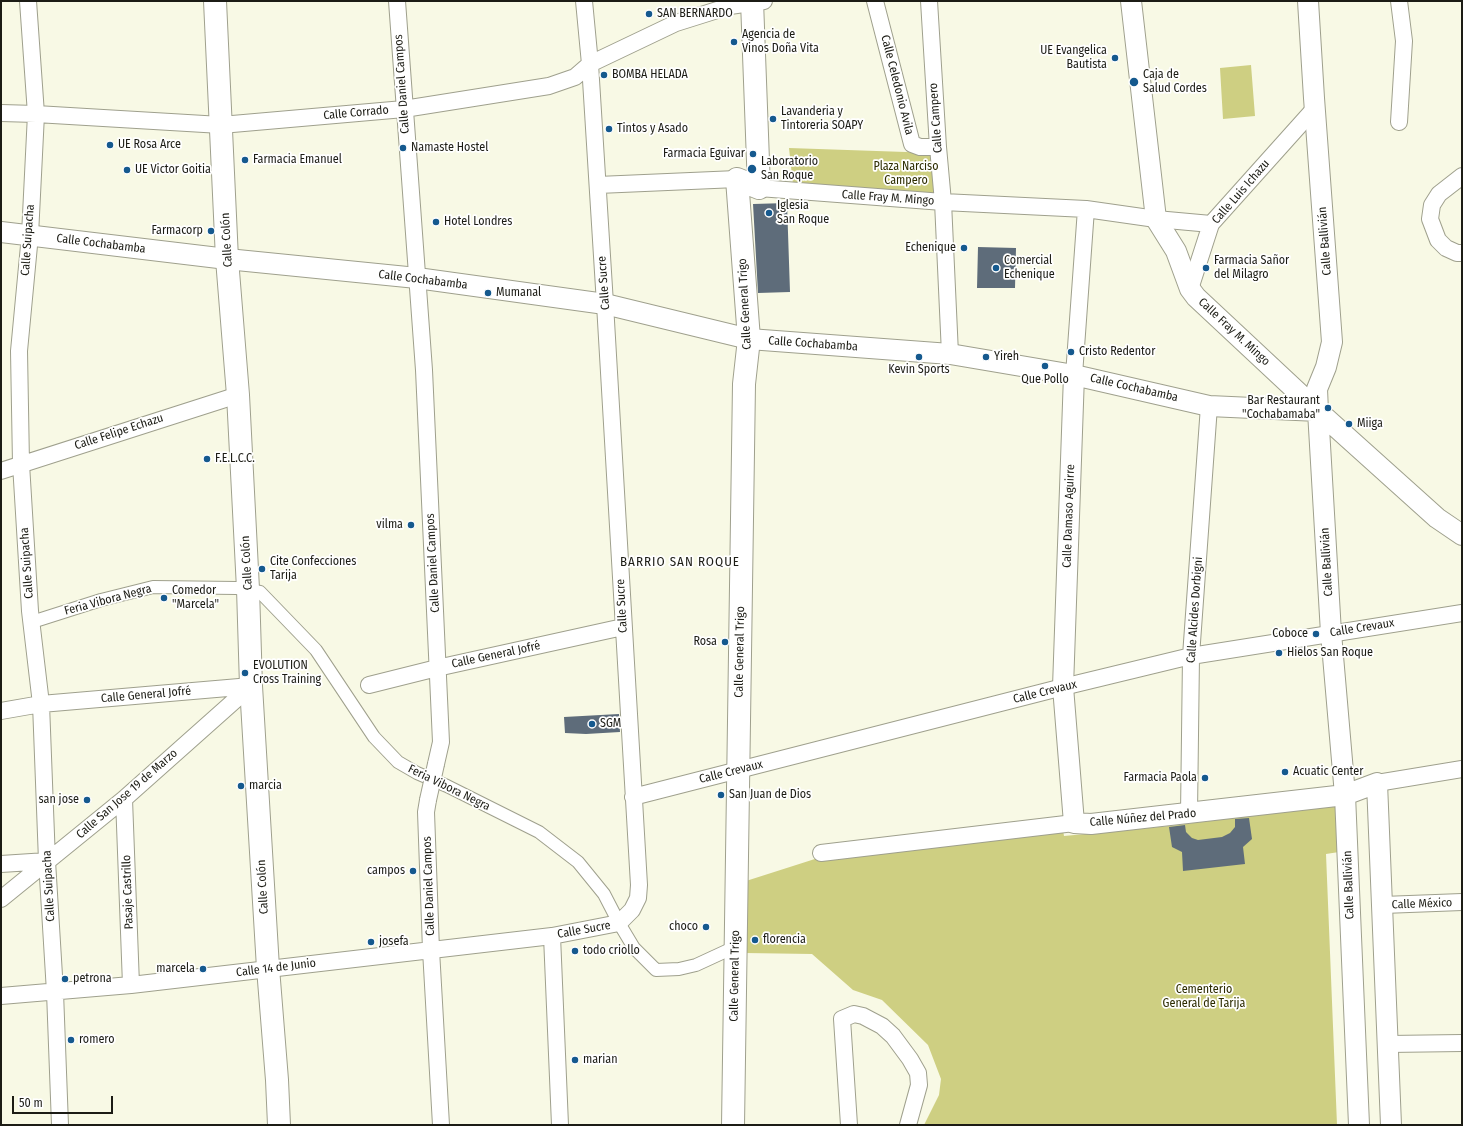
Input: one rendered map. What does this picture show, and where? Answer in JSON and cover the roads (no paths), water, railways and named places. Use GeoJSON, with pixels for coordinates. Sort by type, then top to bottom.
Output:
{"type":"FeatureCollection","features":[{"type":"Feature","properties":{"kind":"main road","name":"Calle Colón"},"geometry":{"type":"LineString","coordinates":[[215,1],[227,259],[238,395],[252,686],[268,968],[279,1125]]}},
{"type":"Feature","properties":{"kind":"main road"},"geometry":{"type":"LineString","coordinates":[[756,2],[759,188]]}},
{"type":"Feature","properties":{"kind":"main road","name":"Calle Fray M. Mingo"},"geometry":{"type":"LineString","coordinates":[[737,179],[759,188]]}},
{"type":"Feature","properties":{"kind":"main road","name":"Calle General Trigo"},"geometry":{"type":"LineString","coordinates":[[733,1125],[744,392],[749,339],[737,179]]}},
{"type":"Feature","properties":{"kind":"street","name":"Calle Suipacha"},"geometry":{"type":"LineString","coordinates":[[28,1],[36,114],[30,235],[19,351],[21,464],[32,622],[41,704],[60,1125]]}},
{"type":"Feature","properties":{"kind":"street","name":"Calle Daniel Campos"},"geometry":{"type":"LineString","coordinates":[[397,1],[424,370],[438,668],[440,742],[426,812],[431,950],[441,1125]]}},
{"type":"Feature","properties":{"kind":"street","name":"Calle Sucre"},"geometry":{"type":"LineString","coordinates":[[560,1125],[552,936],[619,924],[632,910],[638,898],[639,885],[598,185],[590,64],[584,1]]}},
{"type":"Feature","properties":{"kind":"street","name":"Calle Celedonio Avila"},"geometry":{"type":"LineString","coordinates":[[875,1],[912,144],[920,147],[938,147]]}},
{"type":"Feature","properties":{"kind":"street","name":"Calle Campero"},"geometry":{"type":"LineString","coordinates":[[930,1],[938,147],[943,202],[950,354]]}},
{"type":"Feature","properties":{"kind":"street"},"geometry":{"type":"LineString","coordinates":[[1131,1],[1156,219]]}},
{"type":"Feature","properties":{"kind":"street","name":"Calle Ballivián"},"geometry":{"type":"LineString","coordinates":[[1308,1],[1332,342],[1326,367],[1317,389],[1331,633],[1345,795],[1359,1125]]}},
{"type":"Feature","properties":{"kind":"street"},"geometry":{"type":"LineString","coordinates":[[1399,1],[1404,40],[1399,122]]}},
{"type":"Feature","properties":{"kind":"street","name":"Calle Corrado"},"geometry":{"type":"LineString","coordinates":[[1,113],[221,125],[404,109],[549,86],[575,77],[590,64],[676,23],[730,6],[756,2]]}},
{"type":"Feature","properties":{"kind":"street","name":"Calle Luis Ichazu"},"geometry":{"type":"LineString","coordinates":[[1190,289],[1211,224],[1315,108]]}},
{"type":"Feature","properties":{"kind":"street"},"geometry":{"type":"LineString","coordinates":[[1462,176],[1439,194],[1432,205],[1430,218],[1438,240],[1446,248],[1457,253],[1462,253]]}},
{"type":"Feature","properties":{"kind":"street","name":"Calle Fray M. Mingo"},"geometry":{"type":"LineString","coordinates":[[598,185],[737,179]]}},
{"type":"Feature","properties":{"kind":"street","name":"Calle Fray M. Mingo"},"geometry":{"type":"LineString","coordinates":[[759,188],[943,202],[1086,209],[1156,219],[1211,224]]}},
{"type":"Feature","properties":{"kind":"street","name":"Calle Damaso Aguirre"},"geometry":{"type":"LineString","coordinates":[[1074,823],[1063,687],[1074,375],[1086,209]]}},
{"type":"Feature","properties":{"kind":"street","name":"Calle Fray M. Mingo"},"geometry":{"type":"LineString","coordinates":[[1156,219],[1176,251],[1190,289],[1196,297],[1318,411]]}},
{"type":"Feature","properties":{"kind":"street","name":"Calle Cochabamba"},"geometry":{"type":"LineString","coordinates":[[1,232],[227,259],[417,278],[605,304],[749,339],[950,354],[1074,375],[1209,406],[1318,411]]}},
{"type":"Feature","properties":{"kind":"street","name":"Calle Felipe Echazu"},"geometry":{"type":"LineString","coordinates":[[1,471],[238,395]]}},
{"type":"Feature","properties":{"kind":"street","name":"Calle Alcides Dorbigni"},"geometry":{"type":"LineString","coordinates":[[1188,814],[1191,656],[1209,406]]}},
{"type":"Feature","properties":{"kind":"street"},"geometry":{"type":"LineString","coordinates":[[1318,411],[1437,518],[1462,536]]}},
{"type":"Feature","properties":{"kind":"street","name":"Feria Vibora Negra"},"geometry":{"type":"LineString","coordinates":[[32,622],[101,600],[153,587],[230,588],[260,592],[316,650],[374,737],[398,762],[417,773],[447,786],[539,832],[578,862],[604,894],[619,924],[634,948],[656,970],[679,969],[696,965],[735,947]]}},
{"type":"Feature","properties":{"kind":"street","name":"Calle Crevaux"},"geometry":{"type":"LineString","coordinates":[[633,797],[1063,687],[1191,656],[1462,613]]}},
{"type":"Feature","properties":{"kind":"street","name":"Calle General Jofré"},"geometry":{"type":"LineString","coordinates":[[369,685],[438,668],[623,627]]}},
{"type":"Feature","properties":{"kind":"street","name":"Calle General Jofré"},"geometry":{"type":"LineString","coordinates":[[1,711],[41,704],[252,686]]}},
{"type":"Feature","properties":{"kind":"street","name":"Calle San Jose 19 de Marzo"},"geometry":{"type":"LineString","coordinates":[[1,899],[124,798],[252,686]]}},
{"type":"Feature","properties":{"kind":"street","name":"Calle Núñez del Prado"},"geometry":{"type":"LineString","coordinates":[[821,853],[1074,823],[1092,824],[1345,795],[1378,783],[1462,769]]}},
{"type":"Feature","properties":{"kind":"street"},"geometry":{"type":"LineString","coordinates":[[1378,783],[1391,1125]]}},
{"type":"Feature","properties":{"kind":"street","name":"Pasaje Castrillo"},"geometry":{"type":"LineString","coordinates":[[124,798],[131,985]]}},
{"type":"Feature","properties":{"kind":"street"},"geometry":{"type":"LineString","coordinates":[[1,864],[47,862]]}},
{"type":"Feature","properties":{"kind":"street","name":"Calle México"},"geometry":{"type":"LineString","coordinates":[[1383,905],[1462,902]]}},
{"type":"Feature","properties":{"kind":"street","name":"Calle 14 de Junio"},"geometry":{"type":"LineString","coordinates":[[1,996],[131,985],[552,936]]}},
{"type":"Feature","properties":{"kind":"street"},"geometry":{"type":"LineString","coordinates":[[849,1125],[842,1019],[854,1014],[863,1016],[882,1026],[893,1036],[910,1059],[918,1073],[919,1085],[908,1125]]}},
{"type":"Feature","properties":{"kind":"street"},"geometry":{"type":"LineString","coordinates":[[1388,1044],[1462,1043]]}},
{"type":"Feature","properties":{"kind":"place","name":"SAN BERNARDO"},"geometry":{"type":"Point","coordinates":[649,14]}},
{"type":"Feature","properties":{"kind":"place","name":"Agencia de Vinos Doña Vita"},"geometry":{"type":"Point","coordinates":[734,42]}},
{"type":"Feature","properties":{"kind":"place","name":"UE Evangelica Bautista"},"geometry":{"type":"Point","coordinates":[1115,58]}},
{"type":"Feature","properties":{"kind":"place","name":"BOMBA HELADA"},"geometry":{"type":"Point","coordinates":[604,75]}},
{"type":"Feature","properties":{"kind":"place","name":"Caja de Salud Cordes"},"geometry":{"type":"Point","coordinates":[1134,82]}},
{"type":"Feature","properties":{"kind":"place","name":"Lavanderia y Tintoreria SOAPY"},"geometry":{"type":"Point","coordinates":[773,119]}},
{"type":"Feature","properties":{"kind":"place","name":"Tintos y Asado"},"geometry":{"type":"Point","coordinates":[609,129]}},
{"type":"Feature","properties":{"kind":"place","name":"UE Rosa Arce"},"geometry":{"type":"Point","coordinates":[110,145]}},
{"type":"Feature","properties":{"kind":"place","name":"Namaste Hostel"},"geometry":{"type":"Point","coordinates":[403,148]}},
{"type":"Feature","properties":{"kind":"place","name":"Farmacia Eguivar"},"geometry":{"type":"Point","coordinates":[753,154]}},
{"type":"Feature","properties":{"kind":"place","name":"Farmacia Emanuel"},"geometry":{"type":"Point","coordinates":[245,160]}},
{"type":"Feature","properties":{"kind":"place","name":"Laboratorio San Roque"},"geometry":{"type":"Point","coordinates":[752,169]}},
{"type":"Feature","properties":{"kind":"place","name":"UE Victor Goitia"},"geometry":{"type":"Point","coordinates":[127,170]}},
{"type":"Feature","properties":{"kind":"place","name":"Iglesia San Roque"},"geometry":{"type":"Point","coordinates":[769,213]}},
{"type":"Feature","properties":{"kind":"place","name":"Hotel Londres"},"geometry":{"type":"Point","coordinates":[436,222]}},
{"type":"Feature","properties":{"kind":"place","name":"Farmacorp"},"geometry":{"type":"Point","coordinates":[211,231]}},
{"type":"Feature","properties":{"kind":"place","name":"Echenique"},"geometry":{"type":"Point","coordinates":[964,248]}},
{"type":"Feature","properties":{"kind":"place","name":"Comercial Echenique"},"geometry":{"type":"Point","coordinates":[996,268]}},
{"type":"Feature","properties":{"kind":"place","name":"Farmacia Sañor del Milagro"},"geometry":{"type":"Point","coordinates":[1206,268]}},
{"type":"Feature","properties":{"kind":"place","name":"Mumanal"},"geometry":{"type":"Point","coordinates":[488,293]}},
{"type":"Feature","properties":{"kind":"place","name":"Cristo Redentor"},"geometry":{"type":"Point","coordinates":[1071,352]}},
{"type":"Feature","properties":{"kind":"place","name":"Kevin Sports"},"geometry":{"type":"Point","coordinates":[919,357]}},
{"type":"Feature","properties":{"kind":"place","name":"Yireh"},"geometry":{"type":"Point","coordinates":[986,357]}},
{"type":"Feature","properties":{"kind":"place","name":"Que Pollo"},"geometry":{"type":"Point","coordinates":[1045,366]}},
{"type":"Feature","properties":{"kind":"place","name":"Bar Restaurant \"Cochabamaba\""},"geometry":{"type":"Point","coordinates":[1328,408]}},
{"type":"Feature","properties":{"kind":"place","name":"Miiga"},"geometry":{"type":"Point","coordinates":[1349,424]}},
{"type":"Feature","properties":{"kind":"place","name":"F.E.L.C.C."},"geometry":{"type":"Point","coordinates":[207,459]}},
{"type":"Feature","properties":{"kind":"place","name":"vilma"},"geometry":{"type":"Point","coordinates":[411,525]}},
{"type":"Feature","properties":{"kind":"place","name":"Cite Confecciones Tarija"},"geometry":{"type":"Point","coordinates":[262,569]}},
{"type":"Feature","properties":{"kind":"place","name":"Comedor \"Marcela\""},"geometry":{"type":"Point","coordinates":[164,598]}},
{"type":"Feature","properties":{"kind":"place","name":"Coboce"},"geometry":{"type":"Point","coordinates":[1316,634]}},
{"type":"Feature","properties":{"kind":"place","name":"Rosa"},"geometry":{"type":"Point","coordinates":[725,642]}},
{"type":"Feature","properties":{"kind":"place","name":"Hielos San Roque"},"geometry":{"type":"Point","coordinates":[1279,653]}},
{"type":"Feature","properties":{"kind":"place","name":"EVOLUTION Cross Training"},"geometry":{"type":"Point","coordinates":[245,673]}},
{"type":"Feature","properties":{"kind":"place","name":"SGM"},"geometry":{"type":"Point","coordinates":[592,724]}},
{"type":"Feature","properties":{"kind":"place","name":"Acuatic Center"},"geometry":{"type":"Point","coordinates":[1285,772]}},
{"type":"Feature","properties":{"kind":"place","name":"Farmacia Paola"},"geometry":{"type":"Point","coordinates":[1205,778]}},
{"type":"Feature","properties":{"kind":"place","name":"marcia"},"geometry":{"type":"Point","coordinates":[241,786]}},
{"type":"Feature","properties":{"kind":"place","name":"San Juan de Dios"},"geometry":{"type":"Point","coordinates":[721,795]}},
{"type":"Feature","properties":{"kind":"place","name":"san jose"},"geometry":{"type":"Point","coordinates":[87,800]}},
{"type":"Feature","properties":{"kind":"place","name":"campos"},"geometry":{"type":"Point","coordinates":[413,871]}},
{"type":"Feature","properties":{"kind":"place","name":"choco"},"geometry":{"type":"Point","coordinates":[706,927]}},
{"type":"Feature","properties":{"kind":"place","name":"florencia"},"geometry":{"type":"Point","coordinates":[755,940]}},
{"type":"Feature","properties":{"kind":"place","name":"josefa"},"geometry":{"type":"Point","coordinates":[371,942]}},
{"type":"Feature","properties":{"kind":"place","name":"todo criollo"},"geometry":{"type":"Point","coordinates":[575,951]}},
{"type":"Feature","properties":{"kind":"place","name":"marcela"},"geometry":{"type":"Point","coordinates":[203,969]}},
{"type":"Feature","properties":{"kind":"place","name":"petrona"},"geometry":{"type":"Point","coordinates":[65,979]}},
{"type":"Feature","properties":{"kind":"place","name":"romero"},"geometry":{"type":"Point","coordinates":[71,1040]}},
{"type":"Feature","properties":{"kind":"place","name":"marian"},"geometry":{"type":"Point","coordinates":[575,1060]}},
{"type":"Feature","properties":{"kind":"district","name":"BARRIO SAN ROQUE"},"geometry":{"type":"Point","coordinates":[680,562]}},
{"type":"Feature","properties":{"kind":"park label","name":"Plaza Narciso Campero"},"geometry":{"type":"Point","coordinates":[906,174]}},
{"type":"Feature","properties":{"kind":"park label","name":"Cementerio General de Tarija"},"geometry":{"type":"Point","coordinates":[1204,997]}}]}
